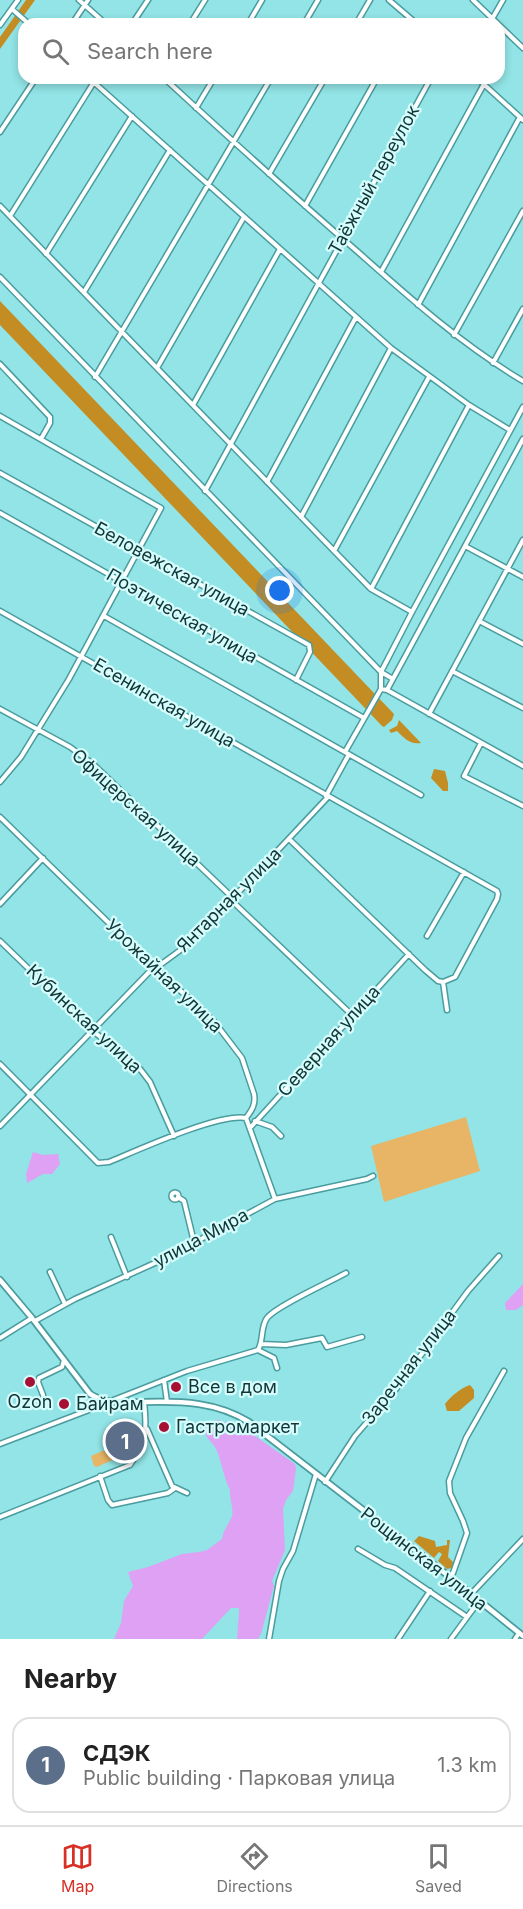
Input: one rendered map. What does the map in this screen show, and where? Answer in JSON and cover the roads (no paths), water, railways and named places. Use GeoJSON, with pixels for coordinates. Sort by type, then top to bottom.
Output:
{"type":"FeatureCollection","features":[{"type":"Feature","properties":{"kind":"street"},"geometry":{"type":"LineString","coordinates":[[0,26],[18,0]]}},
{"type":"Feature","properties":{"kind":"street"},"geometry":{"type":"LineString","coordinates":[[79,0],[99,18]]}},
{"type":"Feature","properties":{"kind":"street"},"geometry":{"type":"LineString","coordinates":[[76,18],[88,0]]}},
{"type":"Feature","properties":{"kind":"street"},"geometry":{"type":"LineString","coordinates":[[136,18],[148,0]]}},
{"type":"Feature","properties":{"kind":"street"},"geometry":{"type":"LineString","coordinates":[[194,18],[205,0]]}},
{"type":"Feature","properties":{"kind":"street"},"geometry":{"type":"LineString","coordinates":[[252,18],[262,0]]}},
{"type":"Feature","properties":{"kind":"street"},"geometry":{"type":"LineString","coordinates":[[308,18],[318,0]]}},
{"type":"Feature","properties":{"kind":"street"},"geometry":{"type":"LineString","coordinates":[[360,18],[370,0]]}},
{"type":"Feature","properties":{"kind":"street"},"geometry":{"type":"LineString","coordinates":[[389,0],[410,18]]}},
{"type":"Feature","properties":{"kind":"street"},"geometry":{"type":"LineString","coordinates":[[473,0],[491,18]]}},
{"type":"Feature","properties":{"kind":"street"},"geometry":{"type":"LineString","coordinates":[[493,18],[503,0]]}},
{"type":"Feature","properties":{"kind":"street"},"geometry":{"type":"LineString","coordinates":[[12,9],[22,18]]}},
{"type":"Feature","properties":{"kind":"street"},"geometry":{"type":"LineString","coordinates":[[505,31],[523,48]]}},
{"type":"Feature","properties":{"kind":"street"},"geometry":{"type":"LineString","coordinates":[[0,132],[32,84]]}},
{"type":"Feature","properties":{"kind":"street"},"geometry":{"type":"LineString","coordinates":[[10,216],[93,84]]}},
{"type":"Feature","properties":{"kind":"street"},"geometry":{"type":"LineString","coordinates":[[96,84],[391,348],[469,405],[510,430]]}},
{"type":"Feature","properties":{"kind":"street"},"geometry":{"type":"LineString","coordinates":[[170,84],[304,206],[418,305],[454,335],[523,381]]}},
{"type":"Feature","properties":{"kind":"street"},"geometry":{"type":"LineString","coordinates":[[196,108],[210,84]]}},
{"type":"Feature","properties":{"kind":"street"},"geometry":{"type":"LineString","coordinates":[[95,376],[267,84]]}},
{"type":"Feature","properties":{"kind":"street"},"geometry":{"type":"LineString","coordinates":[[269,174],[322,84]]}},
{"type":"Feature","properties":{"kind":"street"},"geometry":{"type":"LineString","coordinates":[[304,206],[374,84]]}},
{"type":"Feature","properties":{"kind":"street","name":"Таёжный переулок"},"geometry":{"type":"LineString","coordinates":[[205,491],[428,84]]}},
{"type":"Feature","properties":{"kind":"street"},"geometry":{"type":"LineString","coordinates":[[381,272],[484,84],[522,118],[418,305]]}},
{"type":"Feature","properties":{"kind":"street"},"geometry":{"type":"LineString","coordinates":[[46,254],[132,116]]}},
{"type":"Feature","properties":{"kind":"street"},"geometry":{"type":"LineString","coordinates":[[84,292],[170,150]]}},
{"type":"Feature","properties":{"kind":"street"},"geometry":{"type":"LineString","coordinates":[[0,206],[370,589],[412,612]]}},
{"type":"Feature","properties":{"kind":"street"},"geometry":{"type":"LineString","coordinates":[[454,335],[523,211]]}},
{"type":"Feature","properties":{"kind":"street"},"geometry":{"type":"LineString","coordinates":[[157,368],[244,217]]}},
{"type":"Feature","properties":{"kind":"street"},"geometry":{"type":"LineString","coordinates":[[193,405],[280,249]]}},
{"type":"Feature","properties":{"kind":"street"},"geometry":{"type":"LineString","coordinates":[[0,277],[381,672],[393,679]]}},
{"type":"Feature","properties":{"kind":"street"},"geometry":{"type":"LineString","coordinates":[[493,363],[523,309]]}},
{"type":"Feature","properties":{"kind":"street"},"geometry":{"type":"LineString","coordinates":[[267,482],[356,317]]}},
{"type":"Feature","properties":{"kind":"street"},"geometry":{"type":"LineString","coordinates":[[301,517],[391,348]]}},
{"type":"Feature","properties":{"kind":"street"},"geometry":{"type":"LineString","coordinates":[[0,364],[50,417],[50,423],[41,439]]}},
{"type":"Feature","properties":{"kind":"street"},"geometry":{"type":"LineString","coordinates":[[334,551],[429,377]]}},
{"type":"Feature","properties":{"kind":"street"},"geometry":{"type":"LineString","coordinates":[[370,589],[469,405]]}},
{"type":"Feature","properties":{"kind":"street"},"geometry":{"type":"LineString","coordinates":[[523,407],[381,672],[381,689],[387,690],[523,765]]}},
{"type":"Feature","properties":{"kind":"street"},"geometry":{"type":"LineString","coordinates":[[0,416],[160,506],[161,511],[69,680],[21,757],[0,782]]}},
{"type":"Feature","properties":{"kind":"street"},"geometry":{"type":"LineString","coordinates":[[387,690],[523,439]]}},
{"type":"Feature","properties":{"kind":"street","name":"Беловежская улица"},"geometry":{"type":"LineString","coordinates":[[0,473],[309,645],[310,652],[296,680]]}},
{"type":"Feature","properties":{"kind":"street","name":"Поэтическая улица"},"geometry":{"type":"LineString","coordinates":[[0,513],[364,718]]}},
{"type":"Feature","properties":{"kind":"street"},"geometry":{"type":"LineString","coordinates":[[429,714],[523,540]]}},
{"type":"Feature","properties":{"kind":"street"},"geometry":{"type":"LineString","coordinates":[[465,546],[523,577]]}},
{"type":"Feature","properties":{"kind":"street","name":"Есенинская улица"},"geometry":{"type":"LineString","coordinates":[[0,611],[496,891],[498,894],[455,977],[444,982]]}},
{"type":"Feature","properties":{"kind":"street"},"geometry":{"type":"LineString","coordinates":[[103,616],[421,795]]}},
{"type":"Feature","properties":{"kind":"street"},"geometry":{"type":"LineString","coordinates":[[479,621],[523,644]]}},
{"type":"Feature","properties":{"kind":"street"},"geometry":{"type":"LineString","coordinates":[[452,671],[523,708]]}},
{"type":"Feature","properties":{"kind":"street","name":"Янтарная улица"},"geometry":{"type":"LineString","coordinates":[[0,1126],[154,968],[186,946],[327,796],[364,718],[381,689]]}},
{"type":"Feature","properties":{"kind":"street","name":"Офицерская улица"},"geometry":{"type":"LineString","coordinates":[[0,709],[70,747],[93,764],[352,1015]]}},
{"type":"Feature","properties":{"kind":"street"},"geometry":{"type":"LineString","coordinates":[[481,743],[464,776],[523,806]]}},
{"type":"Feature","properties":{"kind":"street","name":"Урожайная улица"},"geometry":{"type":"LineString","coordinates":[[0,817],[154,968],[213,1020],[242,1058],[255,1100],[246,1118]]}},
{"type":"Feature","properties":{"kind":"street"},"geometry":{"type":"LineString","coordinates":[[289,839],[438,981],[444,982],[447,1010]]}},
{"type":"Feature","properties":{"kind":"street"},"geometry":{"type":"LineString","coordinates":[[0,904],[43,858]]}},
{"type":"Feature","properties":{"kind":"street"},"geometry":{"type":"LineString","coordinates":[[427,936],[464,872]]}},
{"type":"Feature","properties":{"kind":"street","name":"Кубинская улица"},"geometry":{"type":"LineString","coordinates":[[0,941],[93,1030],[140,1069],[150,1082],[174,1136]]}},
{"type":"Feature","properties":{"kind":"street","name":"Северная улица"},"geometry":{"type":"LineString","coordinates":[[250,1128],[409,954]]}},
{"type":"Feature","properties":{"kind":"street"},"geometry":{"type":"LineString","coordinates":[[0,1064],[99,1163],[109,1162],[230,1117],[246,1118],[275,1199]]}},
{"type":"Feature","properties":{"kind":"street"},"geometry":{"type":"LineString","coordinates":[[255,1121],[272,1127],[281,1136]]}},
{"type":"Feature","properties":{"kind":"street","name":"улица Мира"},"geometry":{"type":"LineString","coordinates":[[0,1338],[65,1304],[127,1277],[275,1199],[374,1176]]}},
{"type":"Feature","properties":{"kind":"street"},"geometry":{"type":"LineString","coordinates":[[178,1197],[184,1201],[194,1242]]}},
{"type":"Feature","properties":{"kind":"street"},"geometry":{"type":"LineString","coordinates":[[111,1237],[127,1277]]}},
{"type":"Feature","properties":{"kind":"street","name":"Заречная улица"},"geometry":{"type":"LineString","coordinates":[[325,1482],[355,1436],[396,1389],[468,1291],[499,1256]]}},
{"type":"Feature","properties":{"kind":"street"},"geometry":{"type":"LineString","coordinates":[[50,1272],[65,1304]]}},
{"type":"Feature","properties":{"kind":"street"},"geometry":{"type":"LineString","coordinates":[[258,1350],[264,1323],[273,1312],[346,1274]]}},
{"type":"Feature","properties":{"kind":"street"},"geometry":{"type":"LineString","coordinates":[[0,1280],[90,1394],[97,1398],[89,1410],[1,1442]]}},
{"type":"Feature","properties":{"kind":"street"},"geometry":{"type":"LineString","coordinates":[[261,1344],[286,1345],[322,1338],[327,1347],[362,1337]]}},
{"type":"Feature","properties":{"kind":"street"},"geometry":{"type":"LineString","coordinates":[[109,1402],[164,1380],[258,1350],[274,1358],[277,1368]]}},
{"type":"Feature","properties":{"kind":"street"},"geometry":{"type":"LineString","coordinates":[[43,1395],[38,1382],[39,1378],[62,1367],[64,1360]]}},
{"type":"Feature","properties":{"kind":"street"},"geometry":{"type":"LineString","coordinates":[[450,1577],[467,1533],[464,1521],[450,1494],[449,1481],[466,1438],[504,1371]]}},
{"type":"Feature","properties":{"kind":"street"},"geometry":{"type":"LineString","coordinates":[[164,1380],[168,1402]]}},
{"type":"Feature","properties":{"kind":"street","name":"Рощинская улица"},"geometry":{"type":"LineString","coordinates":[[97,1398],[109,1402],[168,1402],[204,1405],[236,1414],[450,1577],[521,1635]]}},
{"type":"Feature","properties":{"kind":"street"},"geometry":{"type":"LineString","coordinates":[[144,1402],[147,1428],[172,1486],[187,1493]]}},
{"type":"Feature","properties":{"kind":"street"},"geometry":{"type":"LineString","coordinates":[[0,1517],[130,1465],[138,1453],[147,1428]]}},
{"type":"Feature","properties":{"kind":"street"},"geometry":{"type":"LineString","coordinates":[[269,1639],[279,1581],[293,1551],[316,1474]]}},
{"type":"Feature","properties":{"kind":"street"},"geometry":{"type":"LineString","coordinates":[[100,1476],[112,1505],[168,1492],[176,1488]]}},
{"type":"Feature","properties":{"kind":"street"},"geometry":{"type":"LineString","coordinates":[[471,1594],[523,1539]]}},
{"type":"Feature","properties":{"kind":"street"},"geometry":{"type":"LineString","coordinates":[[358,1549],[385,1565],[395,1568],[467,1617]]}},
{"type":"Feature","properties":{"kind":"street"},"geometry":{"type":"LineString","coordinates":[[398,1639],[430,1592]]}},
{"type":"Feature","properties":{"kind":"street"},"geometry":{"type":"LineString","coordinates":[[452,1639],[478,1600]]}},
{"type":"Feature","properties":{"kind":"street"},"geometry":{"type":"LineString","coordinates":[[514,1639],[521,1635]]}},
{"type":"Feature","properties":{"kind":"place","name":"Ozon"},"geometry":{"type":"Point","coordinates":[30,1382]}},
{"type":"Feature","properties":{"kind":"place","name":"Все в дом"},"geometry":{"type":"Point","coordinates":[176,1387]}},
{"type":"Feature","properties":{"kind":"place","name":"Байрам"},"geometry":{"type":"Point","coordinates":[64,1404]}},
{"type":"Feature","properties":{"kind":"place","name":"Гастромаркет"},"geometry":{"type":"Point","coordinates":[164,1427]}},
{"type":"Feature","properties":{"kind":"place","name":"СДЭК"},"geometry":{"type":"Point","coordinates":[125,1441]}}]}
